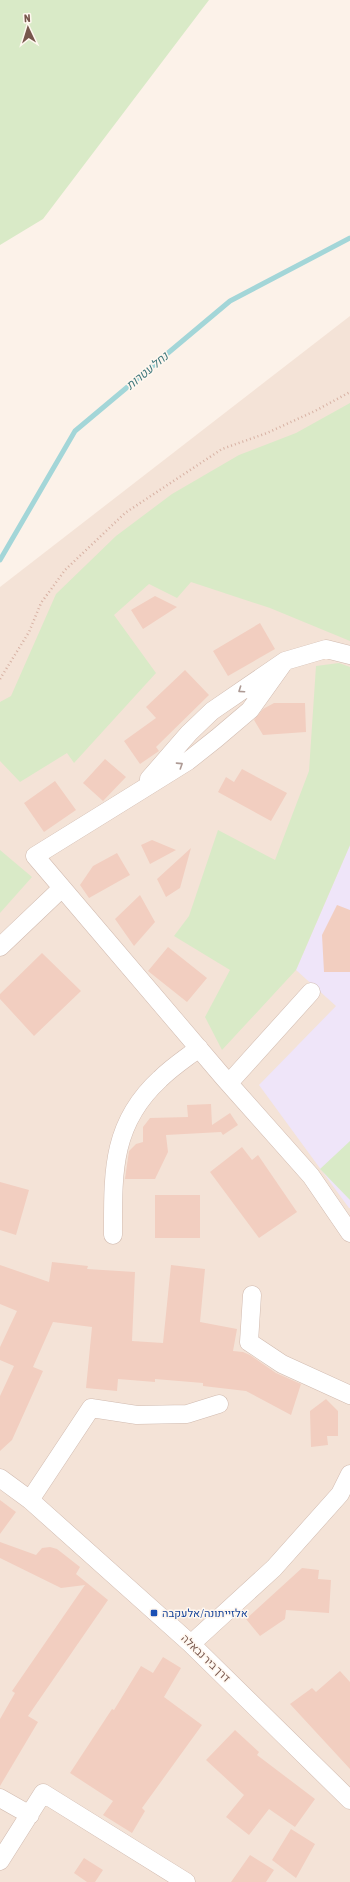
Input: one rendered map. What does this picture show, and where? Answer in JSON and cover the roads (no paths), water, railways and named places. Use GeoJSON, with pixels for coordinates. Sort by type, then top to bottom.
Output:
{"type":"FeatureCollection","features":[{"type":"Feature","properties":{"kind":"street"},"geometry":{"type":"LineString","coordinates":[[135,794],[189,733],[212,711],[285,661],[326,649],[350,655]]}},
{"type":"Feature","properties":{"kind":"street"},"geometry":{"type":"LineString","coordinates":[[285,661],[250,710],[217,738],[188,760],[35,856],[229,1083],[311,1176],[348,1226]]}},
{"type":"Feature","properties":{"kind":"street"},"geometry":{"type":"LineString","coordinates":[[0,947],[62,888]]}},
{"type":"Feature","properties":{"kind":"street"},"geometry":{"type":"LineString","coordinates":[[229,1083],[311,992]]}},
{"type":"Feature","properties":{"kind":"street"},"geometry":{"type":"LineString","coordinates":[[113,1235],[113,1180],[119,1141],[133,1109],[160,1079],[199,1048]]}},
{"type":"Feature","properties":{"kind":"street"},"geometry":{"type":"LineString","coordinates":[[252,1295],[249,1342],[282,1364],[350,1396]]}},
{"type":"Feature","properties":{"kind":"street"},"geometry":{"type":"LineString","coordinates":[[30,1500],[91,1408],[137,1415],[187,1414],[219,1404]]}},
{"type":"Feature","properties":{"kind":"street"},"geometry":{"type":"LineString","coordinates":[[191,1644],[274,1568],[340,1494],[350,1474]]}},
{"type":"Feature","properties":{"kind":"street","name":"דרך ביר נבאלה"},"geometry":{"type":"LineString","coordinates":[[0,1478],[30,1500],[191,1644],[350,1800]]}},
{"type":"Feature","properties":{"kind":"street"},"geometry":{"type":"LineString","coordinates":[[0,1861],[43,1794],[186,1882]]}},
{"type":"Feature","properties":{"kind":"street"},"geometry":{"type":"LineString","coordinates":[[0,1798],[30,1815]]}},
{"type":"Feature","properties":{"kind":"waterway","name":"נחל עטרות"},"geometry":{"type":"LineString","coordinates":[[0,560],[75,431],[230,301],[350,238]]}},
{"type":"Feature","properties":{"kind":"place","name":"אלזייתונה/אלעקבה"},"geometry":{"type":"Point","coordinates":[154,1613]}}]}
